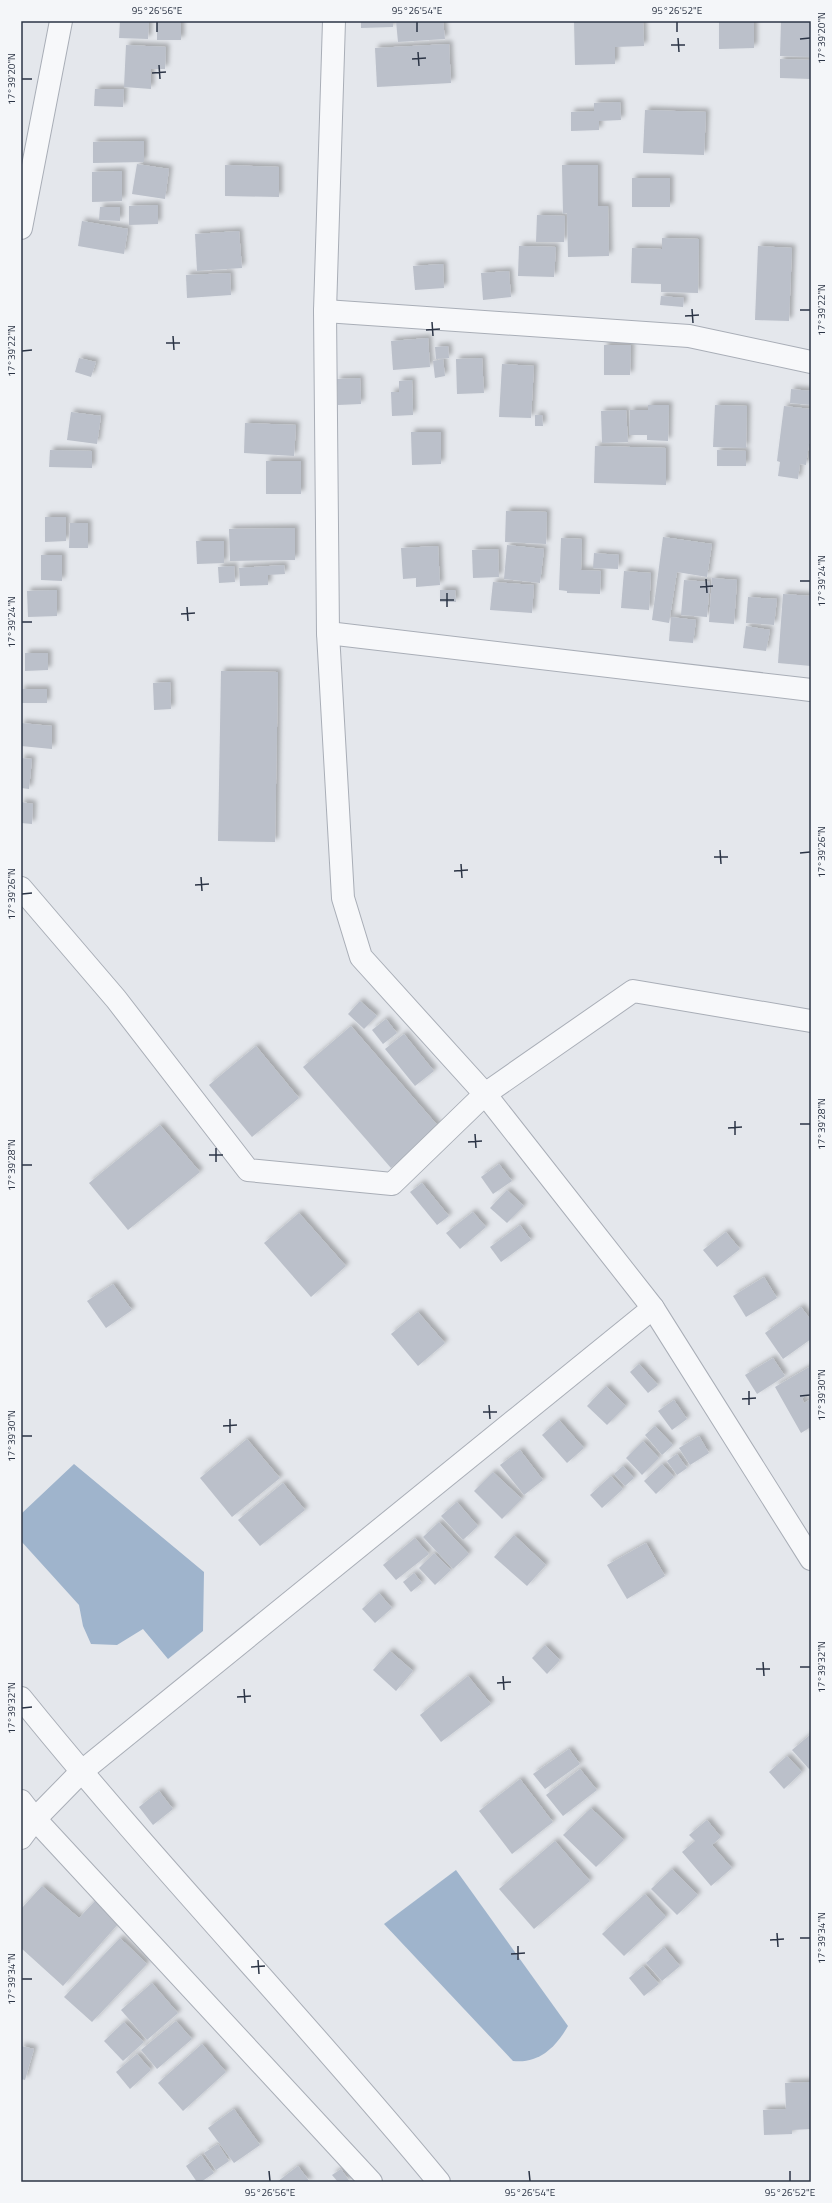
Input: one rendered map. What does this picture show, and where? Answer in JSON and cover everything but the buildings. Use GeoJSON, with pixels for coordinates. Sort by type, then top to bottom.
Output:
{"type":"FeatureCollection","features":[{"type":"Feature","properties":{"kind":"street"},"geometry":{"type":"LineString","coordinates":[[21,228],[61,21]]}},
{"type":"Feature","properties":{"kind":"street"},"geometry":{"type":"LineString","coordinates":[[334,21],[325,311],[328,633],[343,898],[360,957],[485,1094],[653,1308],[811,1559]]}},
{"type":"Feature","properties":{"kind":"street"},"geometry":{"type":"LineString","coordinates":[[325,311],[689,336],[811,362]]}},
{"type":"Feature","properties":{"kind":"street"},"geometry":{"type":"LineString","coordinates":[[328,633],[811,690]]}},
{"type":"Feature","properties":{"kind":"street"},"geometry":{"type":"LineString","coordinates":[[21,888],[116,999],[248,1170],[392,1184],[485,1094],[633,992],[811,1021]]}},
{"type":"Feature","properties":{"kind":"street"},"geometry":{"type":"LineString","coordinates":[[21,1838],[35,1819],[81,1772],[653,1308]]}},
{"type":"Feature","properties":{"kind":"street"},"geometry":{"type":"LineString","coordinates":[[21,1698],[81,1772],[364,2092],[439,2182]]}},
{"type":"Feature","properties":{"kind":"street"},"geometry":{"type":"LineString","coordinates":[[21,1801],[35,1819],[370,2182]]}},
{"type":"Feature","properties":{"kind":"water"},"geometry":{"type":"Polygon","coordinates":[[[74,1464],[204,1572],[203,1631],[168,1659],[143,1629],[117,1645],[91,1644],[83,1626],[79,1605],[21,1541],[21,1514],[74,1464]]]}},
{"type":"Feature","properties":{"kind":"water"},"geometry":{"type":"Polygon","coordinates":[[[456,1870],[568,2026],[558,2041],[539,2057],[531,2060],[513,2061],[384,1924],[456,1870]]]}}]}
